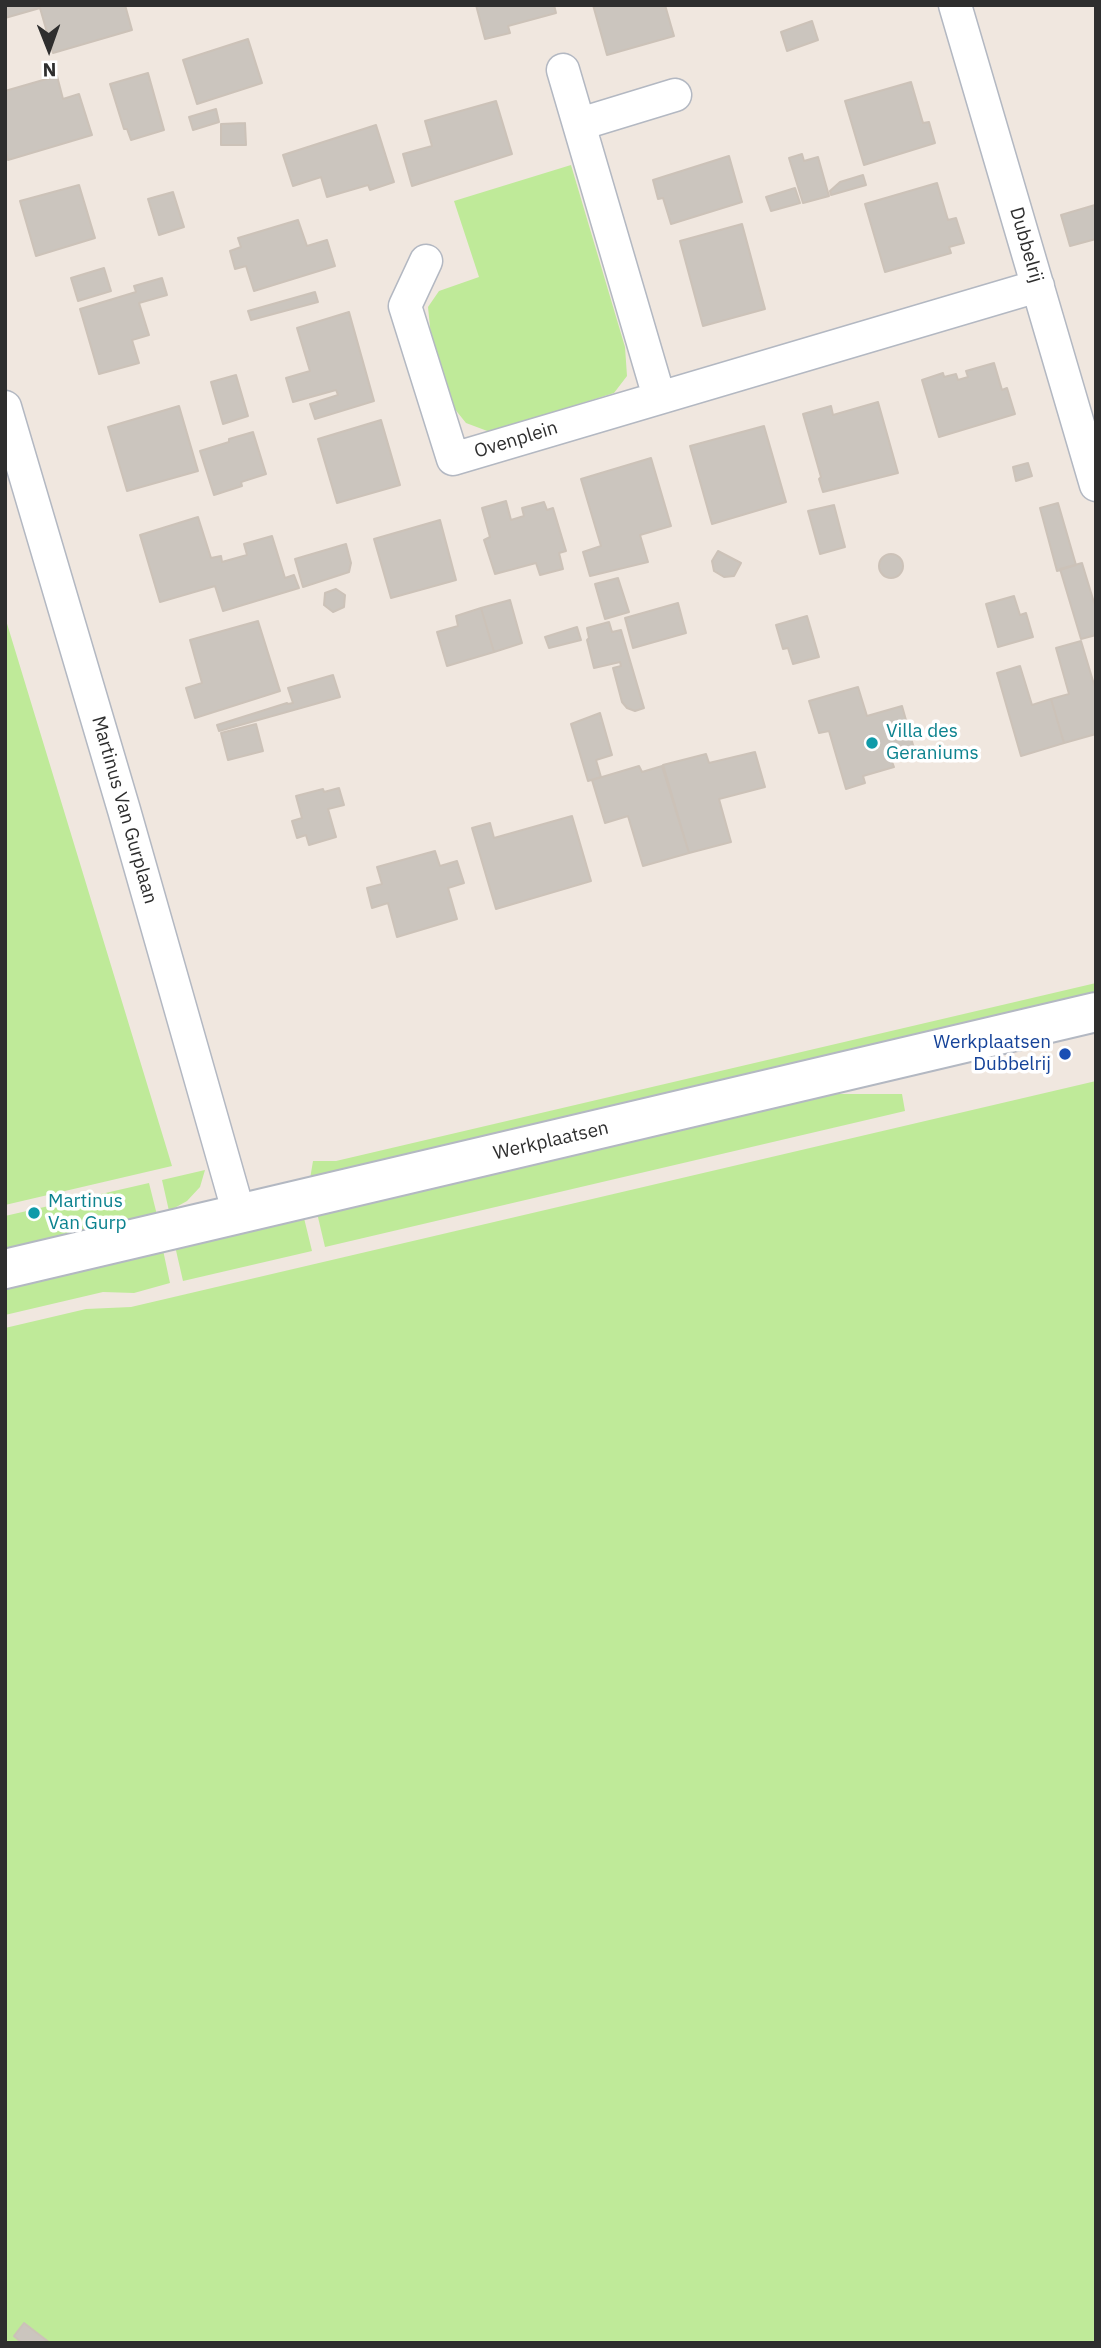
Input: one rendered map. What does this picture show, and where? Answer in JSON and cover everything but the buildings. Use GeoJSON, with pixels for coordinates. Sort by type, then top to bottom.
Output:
{"type":"FeatureCollection","features":[{"type":"Feature","properties":{"kind":"main road","name":"Werkplaatsen"},"geometry":{"type":"LineString","coordinates":[[5,1269],[1096,1012]]}},
{"type":"Feature","properties":{"kind":"street","name":"Dubbelrij"},"geometry":{"type":"LineString","coordinates":[[956,5],[1096,485]]}},
{"type":"Feature","properties":{"kind":"street"},"geometry":{"type":"LineString","coordinates":[[563,70],[659,397]]}},
{"type":"Feature","properties":{"kind":"street"},"geometry":{"type":"LineString","coordinates":[[580,124],[675,95]]}},
{"type":"Feature","properties":{"kind":"street","name":"Ovenplein"},"geometry":{"type":"LineString","coordinates":[[426,261],[405,306],[453,459],[1038,286]]}},
{"type":"Feature","properties":{"kind":"street","name":"Martinus Van Gurplaan"},"geometry":{"type":"LineString","coordinates":[[5,407],[120,796],[239,1214]]}},
{"type":"Feature","properties":{"kind":"green space"},"geometry":{"type":"Polygon","coordinates":[[[571,165],[625,347],[627,376],[614,393],[490,432],[466,423],[454,408],[431,337],[428,307],[439,291],[479,277],[454,201],[571,165]]]}},
{"type":"Feature","properties":{"kind":"green space"},"geometry":{"type":"Polygon","coordinates":[[[5,617],[172,1166],[5,1205],[5,617]]]}},
{"type":"Feature","properties":{"kind":"green space"},"geometry":{"type":"Polygon","coordinates":[[[1096,983],[1096,996],[310,1179],[313,1161],[336,1161],[1096,983]]]}},
{"type":"Feature","properties":{"kind":"green space"},"geometry":{"type":"Polygon","coordinates":[[[1096,1081],[1096,2343],[5,2343],[5,1328],[86,1309],[131,1307],[1096,1081]]]}},
{"type":"Feature","properties":{"kind":"green space"},"geometry":{"type":"Polygon","coordinates":[[[826,1094],[902,1094],[905,1111],[325,1247],[317,1213],[826,1094]]]}},
{"type":"Feature","properties":{"kind":"green space"},"geometry":{"type":"Polygon","coordinates":[[[205,1170],[200,1187],[187,1201],[169,1211],[162,1180],[205,1170]]]}},
{"type":"Feature","properties":{"kind":"green space"},"geometry":{"type":"Polygon","coordinates":[[[149,1183],[157,1215],[5,1250],[5,1216],[149,1183]]]}},
{"type":"Feature","properties":{"kind":"green space"},"geometry":{"type":"Polygon","coordinates":[[[304,1218],[312,1251],[183,1281],[175,1246],[304,1218]]]}},
{"type":"Feature","properties":{"kind":"green space"},"geometry":{"type":"Polygon","coordinates":[[[163,1250],[170,1283],[134,1293],[103,1292],[5,1315],[5,1287],[163,1250]]]}},
{"type":"Feature","properties":{"kind":"place","name":"Villa des Geraniums"},"geometry":{"type":"Point","coordinates":[872,743]}},
{"type":"Feature","properties":{"kind":"place","name":"Werkplaatsen Dubbelrij"},"geometry":{"type":"Point","coordinates":[1065,1054]}},
{"type":"Feature","properties":{"kind":"place","name":"Martinus Van Gurp"},"geometry":{"type":"Point","coordinates":[34,1213]}}]}
